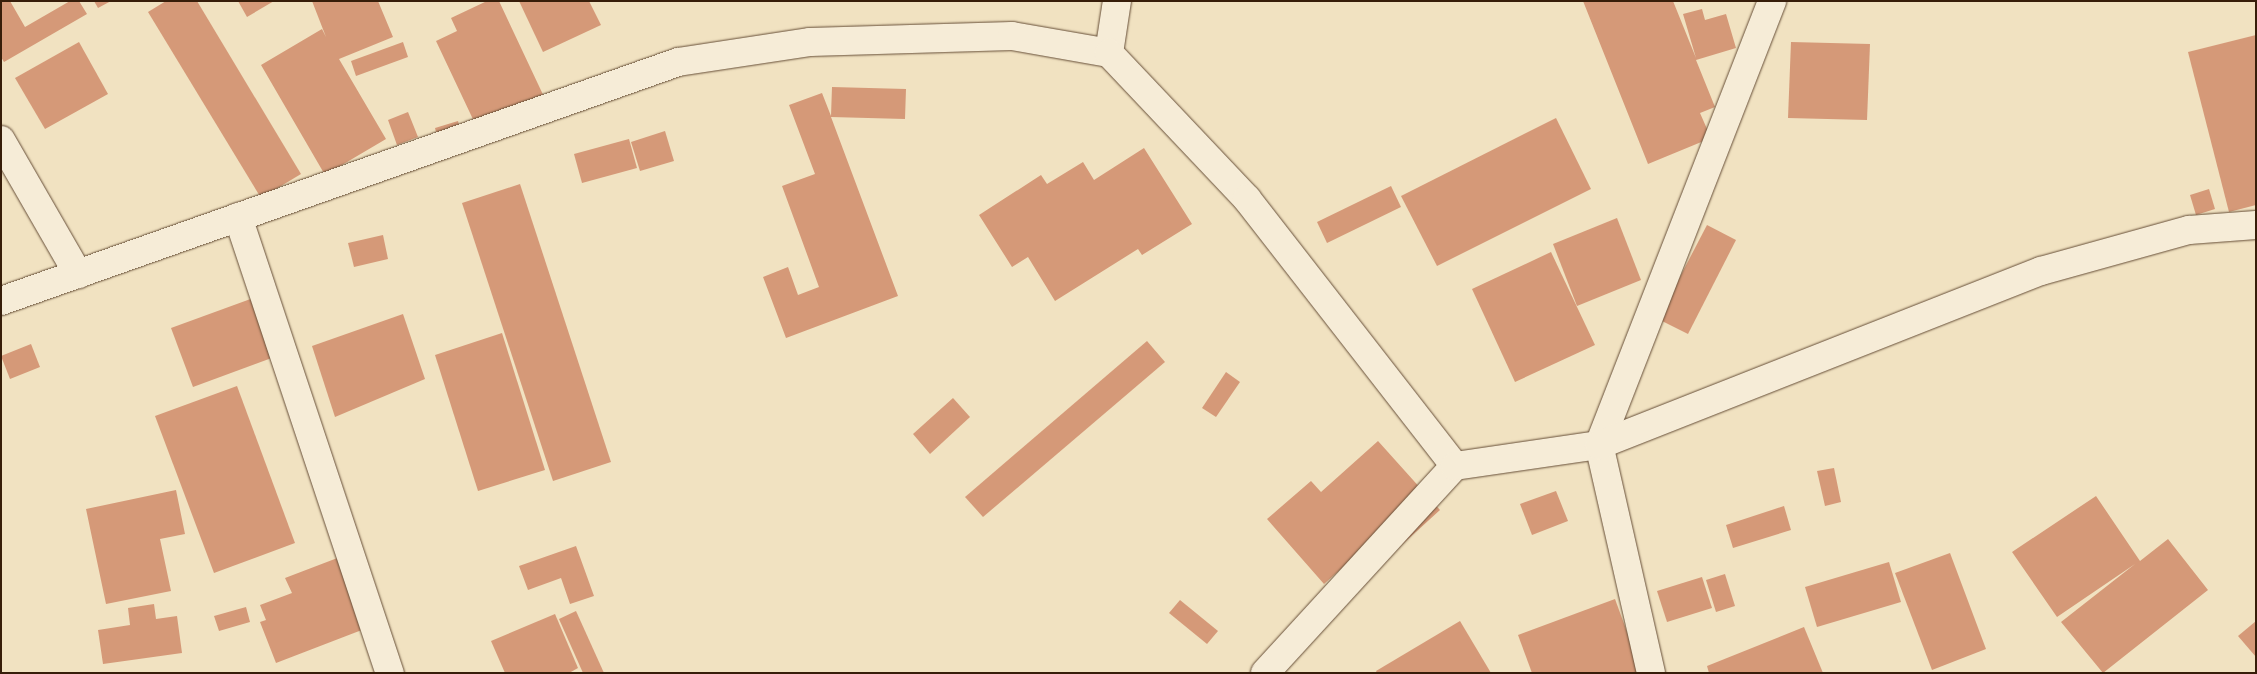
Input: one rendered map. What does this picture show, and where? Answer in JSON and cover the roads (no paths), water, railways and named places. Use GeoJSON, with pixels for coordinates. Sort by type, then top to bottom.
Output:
{"type":"FeatureCollection","features":[{"type":"Feature","properties":{"kind":"street"},"geometry":{"type":"LineString","coordinates":[[1109,53],[1117,1]]}},
{"type":"Feature","properties":{"kind":"street"},"geometry":{"type":"LineString","coordinates":[[1651,673],[1599,445],[1772,1]]}},
{"type":"Feature","properties":{"kind":"street"},"geometry":{"type":"LineString","coordinates":[[1,301],[678,62],[810,42],[1012,36],[1109,53],[1247,199],[1455,466]]}},
{"type":"Feature","properties":{"kind":"street"},"geometry":{"type":"LineString","coordinates":[[1,140],[78,274]]}},
{"type":"Feature","properties":{"kind":"street"},"geometry":{"type":"LineString","coordinates":[[238,217],[390,673]]}},
{"type":"Feature","properties":{"kind":"street"},"geometry":{"type":"LineString","coordinates":[[1265,673],[1455,466],[1599,445],[2041,272],[2189,230],[2256,224]]}}]}
